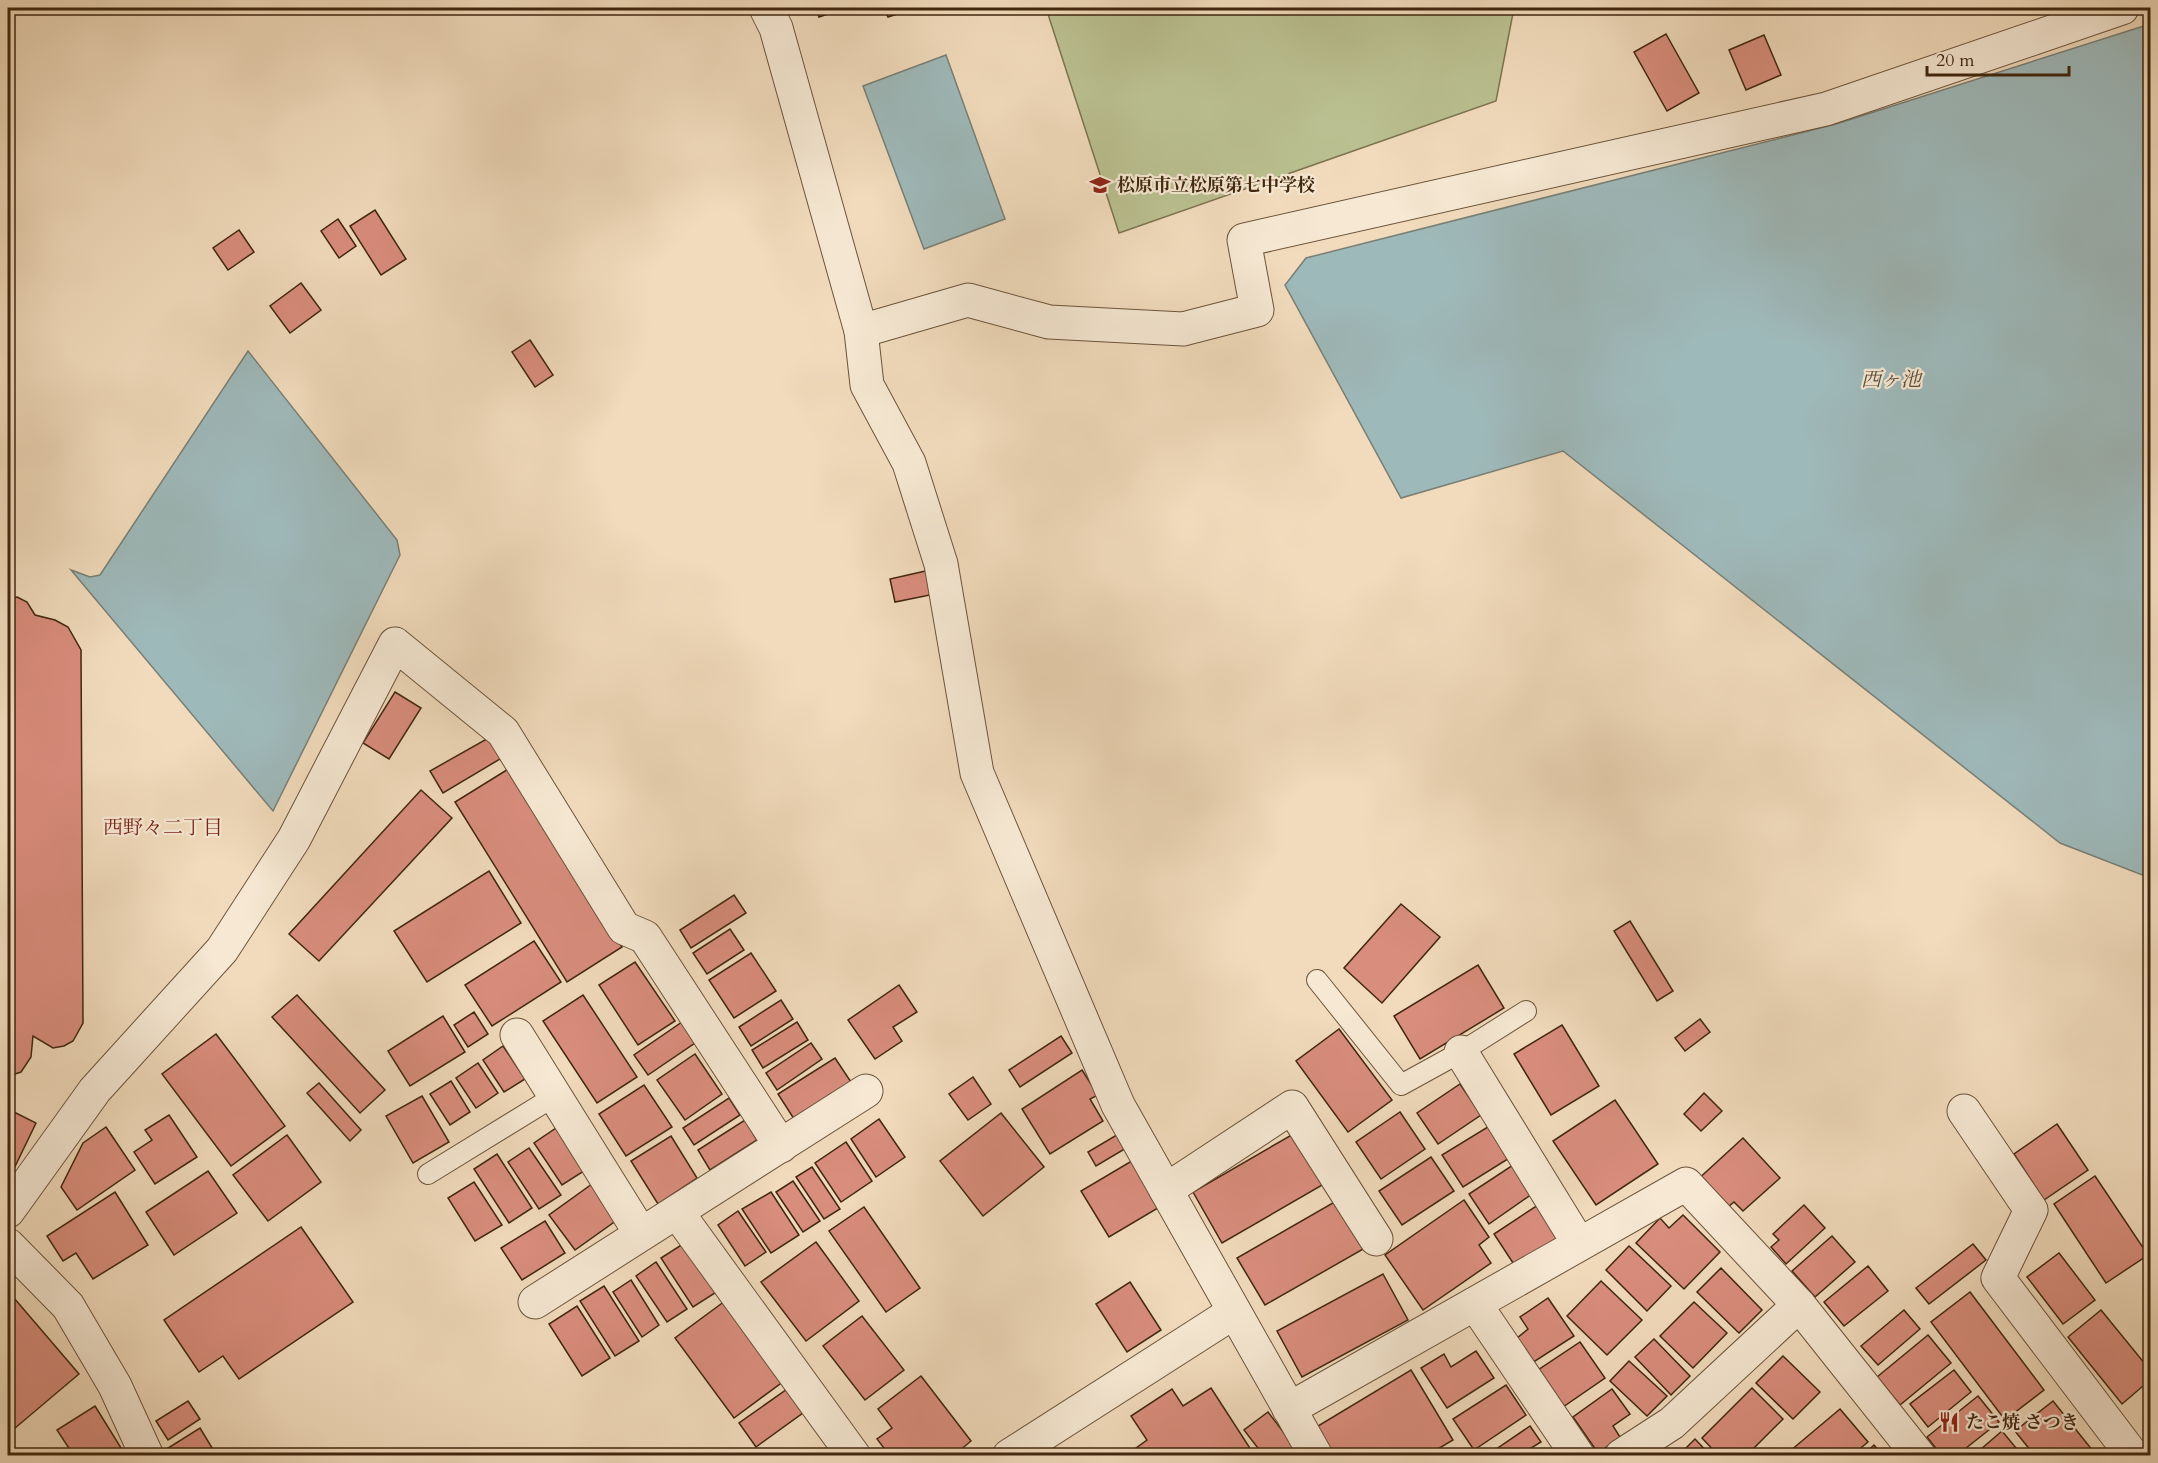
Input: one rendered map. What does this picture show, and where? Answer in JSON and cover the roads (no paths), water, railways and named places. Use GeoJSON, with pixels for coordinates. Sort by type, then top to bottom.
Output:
{"type":"FeatureCollection","features":[{"type":"Feature","properties":{"kind":"street"},"geometry":{"type":"LineString","coordinates":[[766,8],[776,28],[861,331],[867,385],[909,464],[941,564],[977,773],[1119,1105],[1233,1312],[1316,1455]]}},
{"type":"Feature","properties":{"kind":"street"},"geometry":{"type":"LineString","coordinates":[[861,331],[968,300],[1049,322],[1183,329],[1257,310],[1244,240],[1826,109],[2122,8]]}},
{"type":"Feature","properties":{"kind":"street"},"geometry":{"type":"LineString","coordinates":[[8,1211],[95,1090],[222,950],[294,839],[395,644],[503,732],[624,928],[645,937],[781,1146]]}},
{"type":"Feature","properties":{"kind":"street"},"geometry":{"type":"LineString","coordinates":[[517,1035],[641,1234]]}},
{"type":"Feature","properties":{"kind":"street"},"geometry":{"type":"LineString","coordinates":[[1461,1052],[1579,1244]]}},
{"type":"Feature","properties":{"kind":"street"},"geometry":{"type":"LineString","coordinates":[[535,1302],[866,1091]]}},
{"type":"Feature","properties":{"kind":"street"},"geometry":{"type":"LineString","coordinates":[[1166,1190],[1292,1107],[1376,1239]]}},
{"type":"Feature","properties":{"kind":"street"},"geometry":{"type":"LineString","coordinates":[[1964,1111],[2031,1210],[1998,1278],[2133,1455]]}},
{"type":"Feature","properties":{"kind":"street"},"geometry":{"type":"LineString","coordinates":[[1289,1410],[1686,1184],[1799,1305],[1919,1455]]}},
{"type":"Feature","properties":{"kind":"street"},"geometry":{"type":"LineString","coordinates":[[677,1212],[854,1455]]}},
{"type":"Feature","properties":{"kind":"street"},"geometry":{"type":"LineString","coordinates":[[8,1245],[68,1306],[115,1386],[147,1455]]}},
{"type":"Feature","properties":{"kind":"street"},"geometry":{"type":"LineString","coordinates":[[1475,1304],[1578,1455]]}},
{"type":"Feature","properties":{"kind":"street"},"geometry":{"type":"LineString","coordinates":[[1621,1455],[1672,1423],[1799,1305]]}},
{"type":"Feature","properties":{"kind":"street"},"geometry":{"type":"LineString","coordinates":[[1009,1455],[1233,1312]]}},
{"type":"Feature","properties":{"kind":"lane"},"geometry":{"type":"LineString","coordinates":[[1317,980],[1401,1085],[1461,1052],[1526,1011]]}},
{"type":"Feature","properties":{"kind":"lane"},"geometry":{"type":"LineString","coordinates":[[428,1174],[555,1096]]}},
{"type":"Feature","properties":{"kind":"water","name":"西ヶ池"},"geometry":{"type":"Polygon","coordinates":[[[2150,24],[2150,878],[2060,843],[1563,451],[1401,498],[1285,285],[1306,258],[1836,124],[2150,24]]]}},
{"type":"Feature","properties":{"kind":"water"},"geometry":{"type":"Polygon","coordinates":[[[946,55],[1005,219],[924,249],[863,86],[946,55]]]}},
{"type":"Feature","properties":{"kind":"water"},"geometry":{"type":"Polygon","coordinates":[[[248,351],[397,540],[400,555],[273,811],[71,570],[90,577],[100,575],[248,351]]]}},
{"type":"Feature","properties":{"kind":"place","name":"松原市立松原第七中学校"},"geometry":{"type":"Point","coordinates":[1100,185]}},
{"type":"Feature","properties":{"kind":"place","name":"たこ焼 さつき"},"geometry":{"type":"Point","coordinates":[1949,1422]}},
{"type":"Feature","properties":{"kind":"district","name":"西野々二丁目"},"geometry":{"type":"Point","coordinates":[163,827]}}]}
